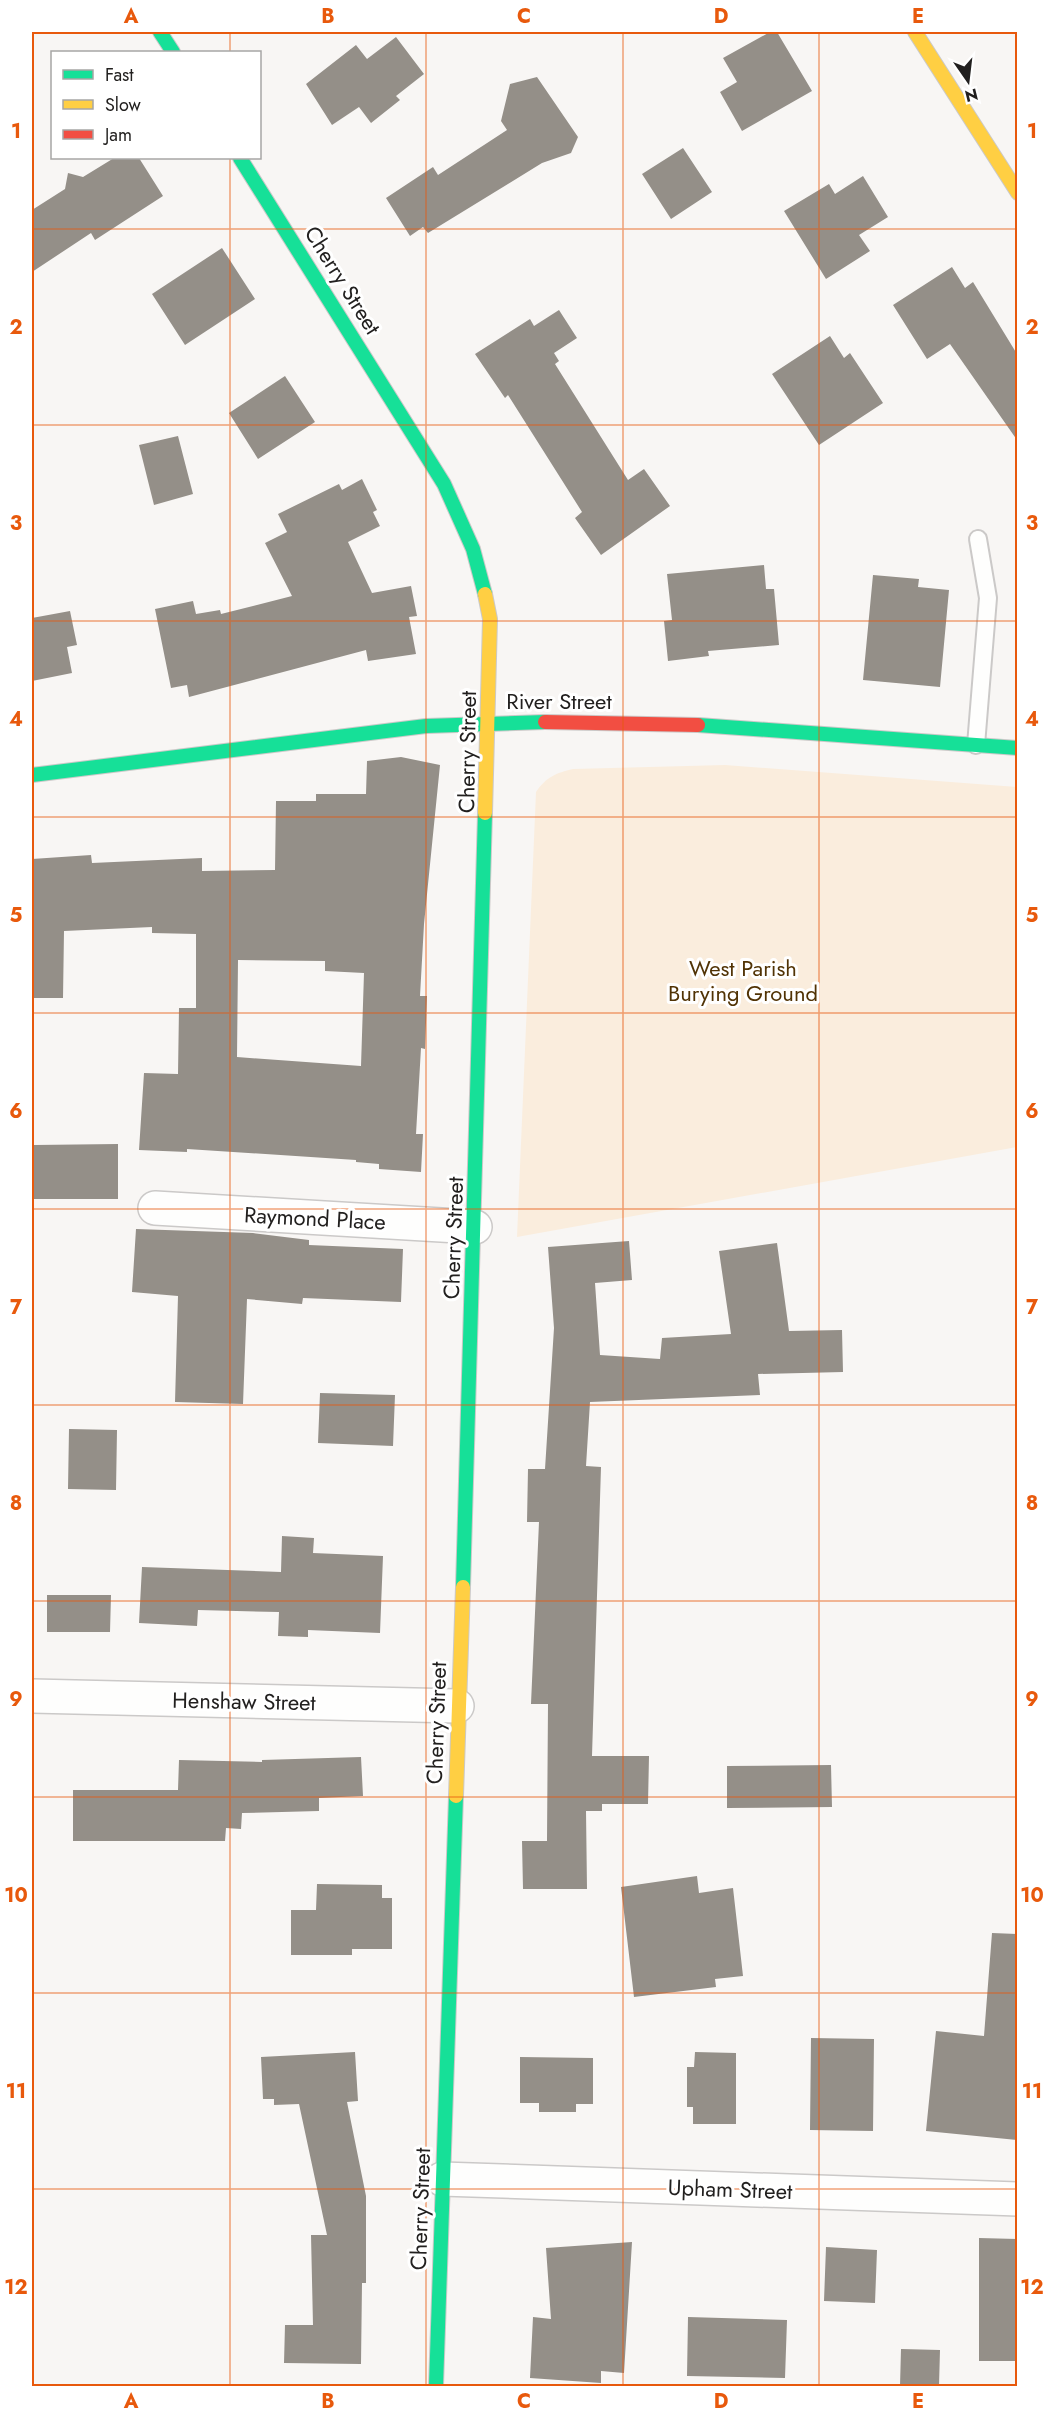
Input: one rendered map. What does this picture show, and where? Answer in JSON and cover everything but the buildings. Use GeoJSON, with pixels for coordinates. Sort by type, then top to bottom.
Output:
{"type":"FeatureCollection","features":[{"type":"Feature","properties":{"kind":"street"},"geometry":{"type":"LineString","coordinates":[[160,32],[172,51]]}},
{"type":"Feature","properties":{"kind":"street"},"geometry":{"type":"LineString","coordinates":[[915,32],[1017,193]]}},
{"type":"Feature","properties":{"kind":"street","name":"Cherry Street"},"geometry":{"type":"LineString","coordinates":[[241,159],[428,456],[469,532],[484,577],[490,619],[475,1227],[457,1706],[436,2386]]}},
{"type":"Feature","properties":{"kind":"street","name":"River Street"},"geometry":{"type":"LineString","coordinates":[[32,775],[426,726],[489,723],[732,726],[1017,748]]}},
{"type":"Feature","properties":{"kind":"street","name":"Raymond Place"},"geometry":{"type":"LineString","coordinates":[[155,1208],[475,1227]]}},
{"type":"Feature","properties":{"kind":"street","name":"Henshaw Street"},"geometry":{"type":"LineString","coordinates":[[32,1696],[457,1706]]}},
{"type":"Feature","properties":{"kind":"street","name":"Upham Street"},"geometry":{"type":"LineString","coordinates":[[442,2180],[1017,2199]]}},
{"type":"Feature","properties":{"kind":"lane"},"geometry":{"type":"LineString","coordinates":[[976,745],[988,598],[978,539]]}},
{"type":"Feature","properties":{"kind":"green space","name":"West Parish Burying Ground"},"geometry":{"type":"Polygon","coordinates":[[[725,765],[1017,787],[1017,1147],[517,1237],[536,792],[552,776],[573,769],[725,765]]]}},
{"type":"Feature","properties":{"kind":"traffic: fast"},"geometry":{"type":"LineString","coordinates":[[160,32],[172,51]]}},
{"type":"Feature","properties":{"kind":"traffic: fast"},"geometry":{"type":"LineString","coordinates":[[241,159],[444,484],[473,549],[485,594]]}},
{"type":"Feature","properties":{"kind":"traffic: fast"},"geometry":{"type":"LineString","coordinates":[[32,775],[426,726],[545,722]]}},
{"type":"Feature","properties":{"kind":"traffic: fast"},"geometry":{"type":"LineString","coordinates":[[698,725],[1018,748]]}},
{"type":"Feature","properties":{"kind":"traffic: fast"},"geometry":{"type":"LineString","coordinates":[[463,1587],[485,813]]}},
{"type":"Feature","properties":{"kind":"traffic: fast"},"geometry":{"type":"LineString","coordinates":[[436,2386],[456,1796]]}},
{"type":"Feature","properties":{"kind":"traffic: slow"},"geometry":{"type":"LineString","coordinates":[[915,32],[1018,193]]}},
{"type":"Feature","properties":{"kind":"traffic: slow"},"geometry":{"type":"LineString","coordinates":[[485,594],[490,619],[485,813]]}},
{"type":"Feature","properties":{"kind":"traffic: slow"},"geometry":{"type":"LineString","coordinates":[[456,1796],[463,1587]]}},
{"type":"Feature","properties":{"kind":"traffic: jam"},"geometry":{"type":"LineString","coordinates":[[545,722],[698,725]]}}]}
